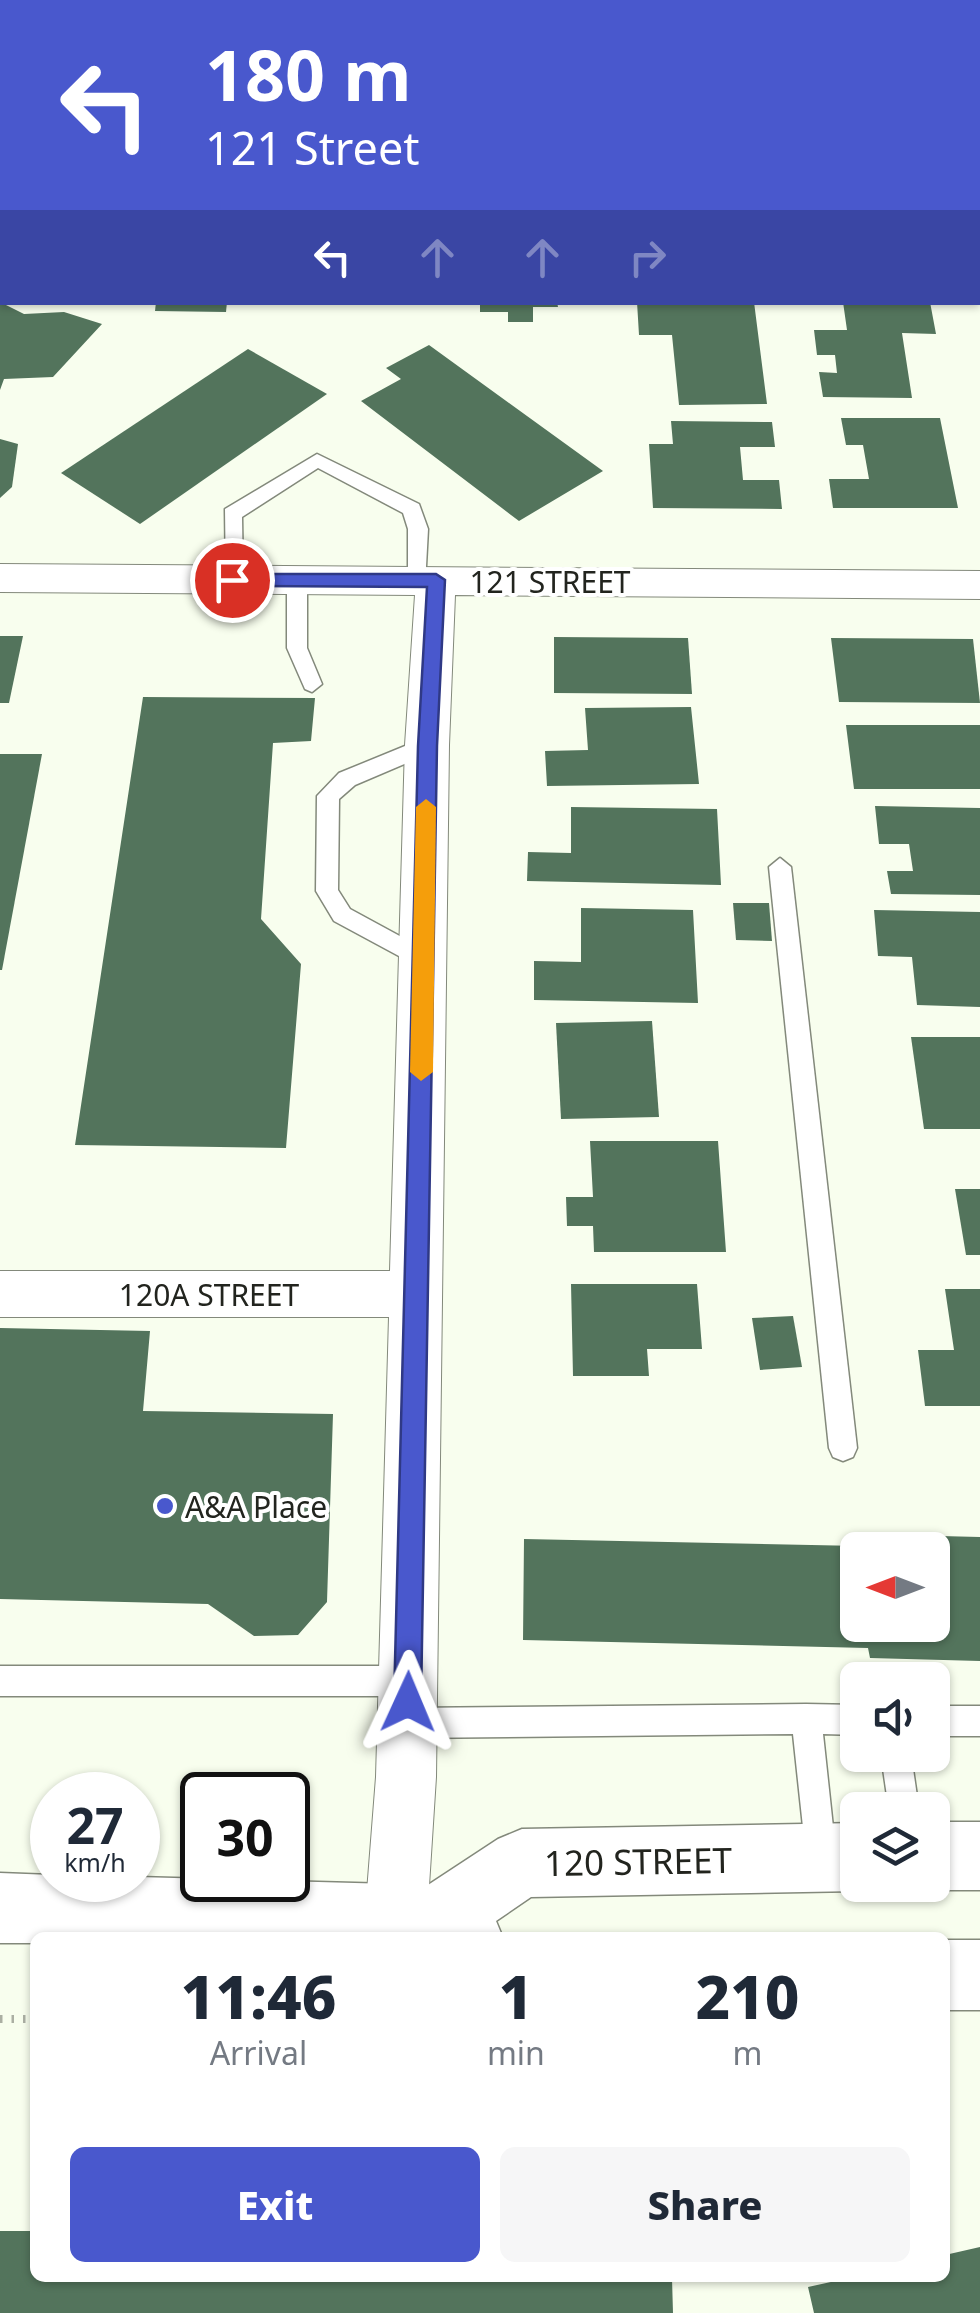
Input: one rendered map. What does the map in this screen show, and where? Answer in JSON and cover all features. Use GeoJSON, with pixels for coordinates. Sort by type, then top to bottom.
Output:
{"type":"FeatureCollection","features":[{"type":"Feature","properties":{"kind":"main road"},"geometry":{"type":"LineString","coordinates":[[950,1856],[980,1856]]}},
{"type":"Feature","properties":{"kind":"main road","name":"120 STREET"},"geometry":{"type":"LineString","coordinates":[[434,1925],[522,1863],[839,1857]]}},
{"type":"Feature","properties":{"kind":"main road"},"geometry":{"type":"LineString","coordinates":[[0,1908],[434,1925]]}},
{"type":"Feature","properties":{"kind":"main road"},"geometry":{"type":"LineString","coordinates":[[950,1974],[980,1975]]}},
{"type":"Feature","properties":{"kind":"street","name":"121 STREET"},"geometry":{"type":"LineString","coordinates":[[0,578],[980,585]]}},
{"type":"Feature","properties":{"kind":"street"},"geometry":{"type":"LineString","coordinates":[[427,580],[428,746],[408,1702],[434,1925]]}},
{"type":"Feature","properties":{"kind":"street","name":"120A STREET"},"geometry":{"type":"LineString","coordinates":[[0,1294],[418,1294]]}},
{"type":"Feature","properties":{"kind":"lane"},"geometry":{"type":"LineString","coordinates":[[232,580],[232,514],[317,460],[412,509],[427,580]]}},
{"type":"Feature","properties":{"kind":"lane"},"geometry":{"type":"LineString","coordinates":[[297,580],[297,648],[312,684]]}},
{"type":"Feature","properties":{"kind":"lane"},"geometry":{"type":"LineString","coordinates":[[423,960],[342,915],[327,891],[328,796],[347,779],[428,746]]}},
{"type":"Feature","properties":{"kind":"lane"},"geometry":{"type":"LineString","coordinates":[[780,867],[843,1448]]}},
{"type":"Feature","properties":{"kind":"lane"},"geometry":{"type":"LineString","coordinates":[[0,1681],[840,1720]]}},
{"type":"Feature","properties":{"kind":"lane"},"geometry":{"type":"LineString","coordinates":[[806,1720],[839,1857]]}},
{"type":"Feature","properties":{"kind":"lane"},"geometry":{"type":"LineString","coordinates":[[950,1720],[980,1721]]}},
{"type":"Feature","properties":{"kind":"path"},"geometry":{"type":"LineString","coordinates":[[0,2019],[30,2019]]}},
{"type":"Feature","properties":{"kind":"building"},"geometry":{"type":"Polygon","coordinates":[[[0,305],[24,314],[64,312],[102,324],[53,377],[4,379],[0,390],[0,305]]]}},
{"type":"Feature","properties":{"kind":"building"},"geometry":{"type":"Polygon","coordinates":[[[156,305],[227,305],[226,312],[155,311],[156,305]]]}},
{"type":"Feature","properties":{"kind":"building"},"geometry":{"type":"Polygon","coordinates":[[[480,305],[558,307],[533,307],[533,322],[508,322],[508,312],[480,312],[480,305]]]}},
{"type":"Feature","properties":{"kind":"building"},"geometry":{"type":"Polygon","coordinates":[[[637,305],[754,305],[767,404],[679,405],[672,335],[639,335],[637,305]]]}},
{"type":"Feature","properties":{"kind":"building"},"geometry":{"type":"Polygon","coordinates":[[[843,305],[931,305],[936,334],[902,333],[912,398],[823,397],[819,372],[837,373],[835,355],[817,355],[814,330],[847,330],[843,305]]]}},
{"type":"Feature","properties":{"kind":"building"},"geometry":{"type":"Polygon","coordinates":[[[429,345],[603,471],[519,521],[361,401],[401,379],[386,368],[429,345]]]}},
{"type":"Feature","properties":{"kind":"building"},"geometry":{"type":"Polygon","coordinates":[[[248,349],[327,394],[140,524],[61,473],[248,349]]]}},
{"type":"Feature","properties":{"kind":"building"},"geometry":{"type":"Polygon","coordinates":[[[841,418],[940,418],[958,508],[833,508],[829,479],[869,479],[863,445],[846,445],[841,418]]]}},
{"type":"Feature","properties":{"kind":"building"},"geometry":{"type":"Polygon","coordinates":[[[671,421],[772,422],[775,447],[740,447],[743,480],[779,480],[782,509],[653,508],[649,444],[673,444],[671,421]]]}},
{"type":"Feature","properties":{"kind":"building"},"geometry":{"type":"Polygon","coordinates":[[[0,439],[18,444],[12,487],[0,498],[0,439]]]}},
{"type":"Feature","properties":{"kind":"building"},"geometry":{"type":"Polygon","coordinates":[[[0,636],[23,636],[9,703],[0,703],[0,636]]]}},
{"type":"Feature","properties":{"kind":"building"},"geometry":{"type":"Polygon","coordinates":[[[554,637],[688,638],[692,694],[554,693],[554,637]]]}},
{"type":"Feature","properties":{"kind":"building"},"geometry":{"type":"Polygon","coordinates":[[[831,638],[973,639],[980,703],[839,702],[831,638]]]}},
{"type":"Feature","properties":{"kind":"building"},"geometry":{"type":"Polygon","coordinates":[[[143,697],[315,698],[311,741],[273,743],[261,919],[301,964],[286,1148],[75,1145],[143,697]]]}},
{"type":"Feature","properties":{"kind":"building"},"geometry":{"type":"Polygon","coordinates":[[[691,707],[699,784],[547,786],[545,751],[588,750],[585,708],[691,707]]]}},
{"type":"Feature","properties":{"kind":"building"},"geometry":{"type":"Polygon","coordinates":[[[846,725],[980,725],[980,789],[854,789],[846,725]]]}},
{"type":"Feature","properties":{"kind":"building"},"geometry":{"type":"Polygon","coordinates":[[[0,754],[42,754],[2,970],[0,970],[0,754]]]}},
{"type":"Feature","properties":{"kind":"building"},"geometry":{"type":"Polygon","coordinates":[[[875,806],[980,808],[980,895],[891,894],[887,871],[913,871],[909,844],[879,844],[875,806]]]}},
{"type":"Feature","properties":{"kind":"building"},"geometry":{"type":"Polygon","coordinates":[[[571,807],[717,809],[721,885],[527,881],[528,852],[571,853],[571,807]]]}},
{"type":"Feature","properties":{"kind":"building"},"geometry":{"type":"Polygon","coordinates":[[[733,903],[769,903],[772,941],[736,940],[733,903]]]}},
{"type":"Feature","properties":{"kind":"building"},"geometry":{"type":"Polygon","coordinates":[[[581,908],[693,910],[698,1003],[534,1000],[534,961],[581,962],[581,908]]]}},
{"type":"Feature","properties":{"kind":"building"},"geometry":{"type":"Polygon","coordinates":[[[874,910],[980,912],[980,1007],[917,1005],[912,957],[878,956],[874,910]]]}},
{"type":"Feature","properties":{"kind":"building"},"geometry":{"type":"Polygon","coordinates":[[[652,1021],[659,1117],[561,1119],[556,1023],[652,1021]]]}},
{"type":"Feature","properties":{"kind":"building"},"geometry":{"type":"Polygon","coordinates":[[[911,1037],[980,1037],[980,1129],[924,1129],[911,1037]]]}},
{"type":"Feature","properties":{"kind":"building"},"geometry":{"type":"Polygon","coordinates":[[[590,1141],[718,1141],[726,1252],[594,1252],[593,1226],[567,1226],[566,1197],[593,1197],[590,1141]]]}},
{"type":"Feature","properties":{"kind":"building"},"geometry":{"type":"Polygon","coordinates":[[[955,1189],[980,1189],[980,1255],[966,1255],[955,1189]]]}},
{"type":"Feature","properties":{"kind":"building"},"geometry":{"type":"Polygon","coordinates":[[[571,1284],[697,1284],[702,1349],[647,1349],[649,1376],[573,1376],[571,1284]]]}},
{"type":"Feature","properties":{"kind":"building"},"geometry":{"type":"Polygon","coordinates":[[[945,1289],[980,1289],[980,1406],[925,1406],[918,1350],[954,1350],[945,1289]]]}},
{"type":"Feature","properties":{"kind":"building"},"geometry":{"type":"Polygon","coordinates":[[[793,1316],[802,1367],[760,1370],[752,1318],[793,1316]]]}},
{"type":"Feature","properties":{"kind":"building","name":"A&A Place"},"geometry":{"type":"Polygon","coordinates":[[[0,1328],[150,1331],[143,1411],[333,1414],[327,1602],[298,1635],[254,1636],[208,1604],[0,1599],[0,1328]]]}},
{"type":"Feature","properties":{"kind":"building"},"geometry":{"type":"Polygon","coordinates":[[[950,1536],[980,1537],[980,1661],[870,1658],[868,1648],[523,1640],[524,1539],[840,1546],[840,1642],[950,1642],[950,1536]]]}},
{"type":"Feature","properties":{"kind":"building"},"geometry":{"type":"Polygon","coordinates":[[[0,2231],[30,2231],[30,2282],[672,2282],[673,2313],[0,2313],[0,2231]]]}},
{"type":"Feature","properties":{"kind":"building"},"geometry":{"type":"Polygon","coordinates":[[[980,2247],[980,2313],[814,2313],[808,2287],[831,2282],[950,2282],[950,2254],[980,2247]]]}},
{"type":"Feature","properties":{"kind":"slow traffic"},"geometry":{"type":"LineString","coordinates":[[421,1072],[426,807]]}},
{"type":"Feature","properties":{"kind":"place","name":"A&A Place"},"geometry":{"type":"Point","coordinates":[165,1506]}},
{"type":"Feature","properties":{"kind":"route"},"geometry":{"type":"LineString","coordinates":[[232,580],[436,580],[437,623],[428,746],[408,1702]]}}]}
